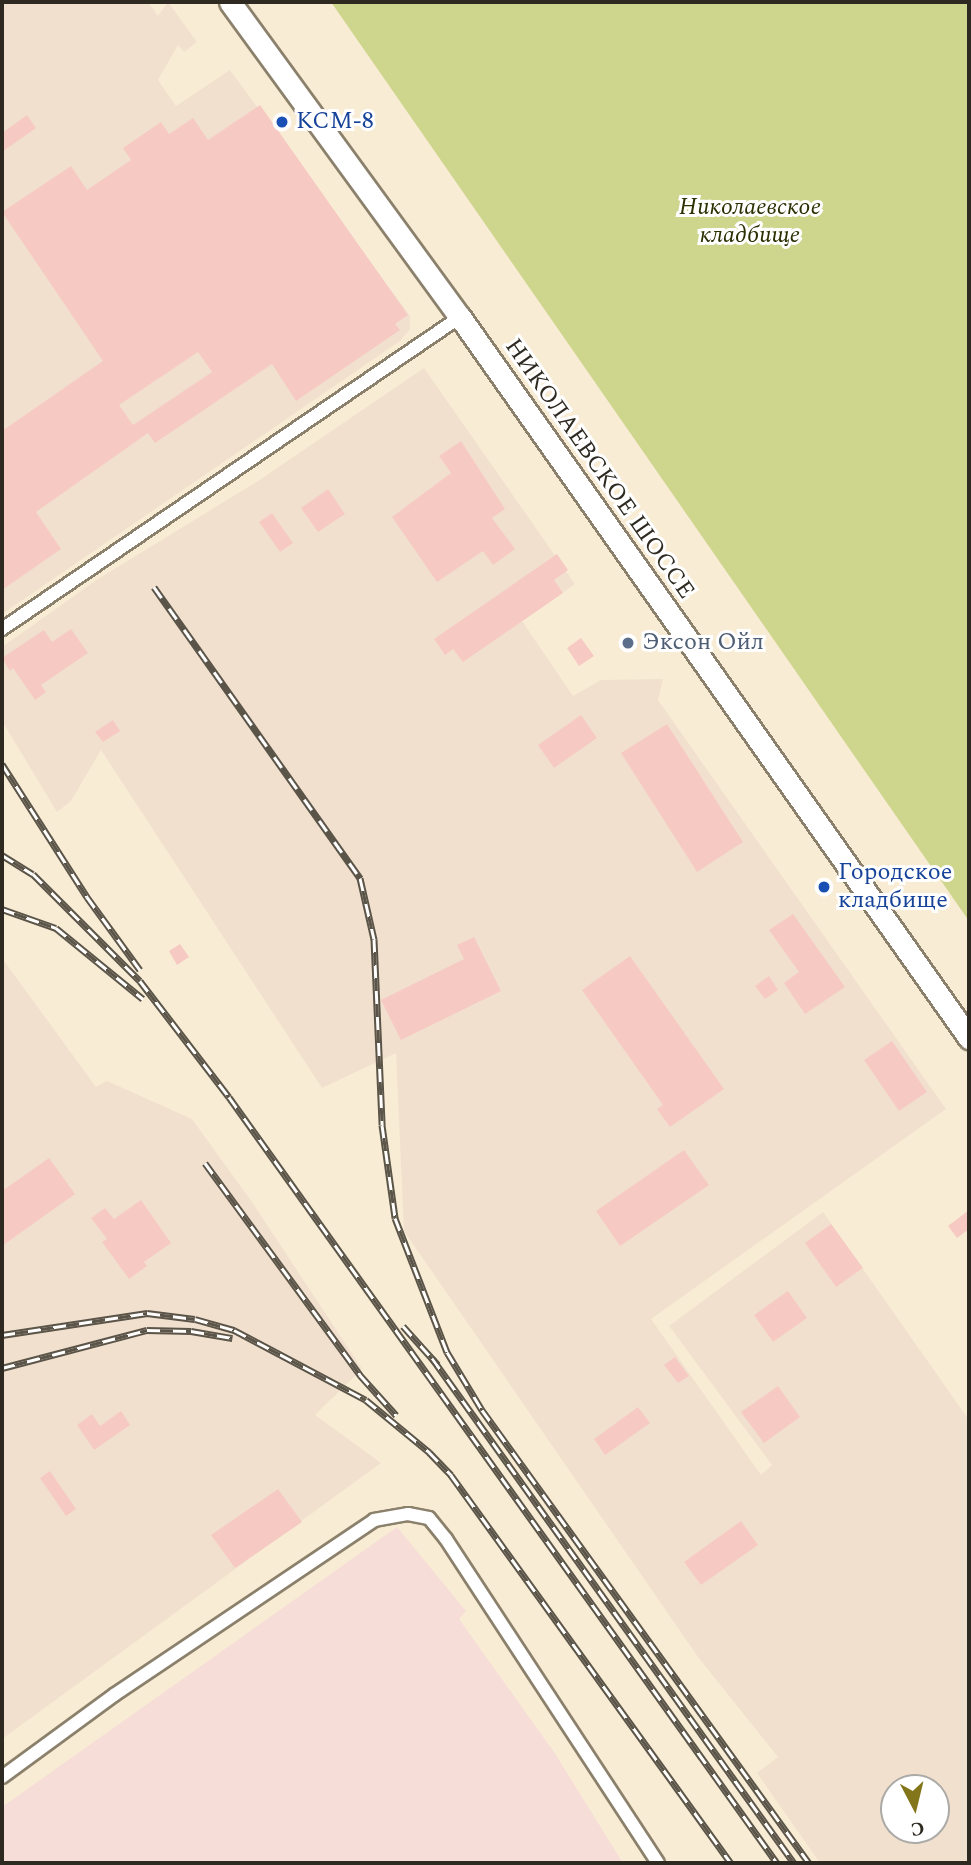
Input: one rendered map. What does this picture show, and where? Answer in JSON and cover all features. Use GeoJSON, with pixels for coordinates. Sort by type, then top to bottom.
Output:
{"type":"FeatureCollection","features":[{"type":"Feature","properties":{"kind":"main road","name":"НИКОЛАЕВСКОЕ ШОССЕ"},"geometry":{"type":"LineString","coordinates":[[230,2],[460,317],[969,1038]]}},
{"type":"Feature","properties":{"kind":"street"},"geometry":{"type":"LineString","coordinates":[[2,629],[460,317]]}},
{"type":"Feature","properties":{"kind":"street"},"geometry":{"type":"LineString","coordinates":[[2,1777],[114,1695],[373,1520],[408,1514],[429,1518],[446,1539],[658,1863]]}},
{"type":"Feature","properties":{"kind":"shaded area"},"geometry":{"type":"Polygon","coordinates":[[[2,2],[148,2],[158,16],[168,2],[197,42],[184,52],[178,45],[158,80],[176,106],[230,70],[410,316],[410,329],[400,341],[2,614],[2,2]]]}},
{"type":"Feature","properties":{"kind":"shaded area"},"geometry":{"type":"Polygon","coordinates":[[[424,368],[575,584],[522,621],[573,696],[601,680],[663,679],[658,700],[946,1109],[651,1319],[761,1475],[772,1465],[669,1326],[823,1212],[969,1420],[969,1863],[820,1863],[757,1773],[778,1757],[698,1657],[404,1231],[396,1053],[322,1088],[101,750],[71,801],[57,812],[2,721],[2,647],[98,579],[258,481],[424,368]]]}},
{"type":"Feature","properties":{"kind":"shaded area"},"geometry":{"type":"Polygon","coordinates":[[[2,958],[96,1087],[107,1081],[192,1119],[252,1202],[362,1369],[315,1415],[381,1463],[2,1739],[2,958]]]}},
{"type":"Feature","properties":{"kind":"shaded area"},"geometry":{"type":"Polygon","coordinates":[[[397,1527],[466,1611],[459,1619],[554,1752],[623,1863],[2,1863],[2,1807],[397,1527]]]}},
{"type":"Feature","properties":{"kind":"green space","name":"Николаевское кладбище"},"geometry":{"type":"Polygon","coordinates":[[[331,2],[969,2],[969,921],[331,2]]]}},
{"type":"Feature","properties":{"kind":"building"},"geometry":{"type":"Polygon","coordinates":[[[260,105],[408,315],[395,324],[400,330],[296,401],[272,364],[155,443],[148,433],[36,512],[61,549],[2,590],[2,431],[103,361],[2,212],[71,166],[87,190],[131,160],[123,148],[161,122],[169,134],[193,118],[208,140],[260,105]],[[198,352],[119,405],[133,425],[212,372],[198,352]]]}},
{"type":"Feature","properties":{"kind":"building"},"geometry":{"type":"Polygon","coordinates":[[[27,115],[36,128],[2,152],[2,133],[27,115]]]}},
{"type":"Feature","properties":{"kind":"building"},"geometry":{"type":"Polygon","coordinates":[[[461,441],[505,509],[492,518],[515,549],[493,565],[483,551],[437,582],[392,517],[451,473],[439,456],[461,441]]]}},
{"type":"Feature","properties":{"kind":"building"},"geometry":{"type":"Polygon","coordinates":[[[328,489],[345,514],[318,532],[301,508],[328,489]]]}},
{"type":"Feature","properties":{"kind":"building"},"geometry":{"type":"Polygon","coordinates":[[[272,513],[293,543],[280,552],[259,522],[272,513]]]}},
{"type":"Feature","properties":{"kind":"building"},"geometry":{"type":"Polygon","coordinates":[[[557,554],[568,570],[554,580],[563,593],[463,662],[453,649],[445,655],[434,639],[557,554]]]}},
{"type":"Feature","properties":{"kind":"building"},"geometry":{"type":"Polygon","coordinates":[[[71,629],[88,653],[41,685],[46,692],[35,700],[13,668],[10,671],[2,658],[44,630],[52,642],[71,629]]]}},
{"type":"Feature","properties":{"kind":"building"},"geometry":{"type":"Polygon","coordinates":[[[581,638],[594,656],[579,666],[567,648],[581,638]]]}},
{"type":"Feature","properties":{"kind":"building"},"geometry":{"type":"Polygon","coordinates":[[[581,715],[597,738],[554,768],[538,745],[581,715]]]}},
{"type":"Feature","properties":{"kind":"building"},"geometry":{"type":"Polygon","coordinates":[[[113,720],[120,731],[103,742],[95,732],[113,720]]]}},
{"type":"Feature","properties":{"kind":"building"},"geometry":{"type":"Polygon","coordinates":[[[667,724],[743,842],[697,872],[621,753],[667,724]]]}},
{"type":"Feature","properties":{"kind":"building"},"geometry":{"type":"Polygon","coordinates":[[[793,914],[845,987],[805,1014],[784,983],[799,972],[769,930],[793,914]]]}},
{"type":"Feature","properties":{"kind":"building"},"geometry":{"type":"Polygon","coordinates":[[[474,937],[501,991],[401,1040],[381,1000],[464,959],[457,945],[474,937]]]}},
{"type":"Feature","properties":{"kind":"building"},"geometry":{"type":"Polygon","coordinates":[[[180,944],[189,957],[177,965],[169,951],[180,944]]]}},
{"type":"Feature","properties":{"kind":"building"},"geometry":{"type":"Polygon","coordinates":[[[630,956],[724,1089],[670,1127],[657,1109],[663,1105],[582,990],[630,956]]]}},
{"type":"Feature","properties":{"kind":"building"},"geometry":{"type":"Polygon","coordinates":[[[769,976],[778,990],[765,999],[755,986],[769,976]]]}},
{"type":"Feature","properties":{"kind":"building"},"geometry":{"type":"Polygon","coordinates":[[[892,1041],[927,1092],[899,1111],[864,1060],[892,1041]]]}},
{"type":"Feature","properties":{"kind":"building"},"geometry":{"type":"Polygon","coordinates":[[[684,1150],[709,1185],[620,1246],[596,1211],[684,1150]]]}},
{"type":"Feature","properties":{"kind":"building"},"geometry":{"type":"Polygon","coordinates":[[[49,1158],[75,1194],[2,1246],[2,1191],[49,1158]]]}},
{"type":"Feature","properties":{"kind":"building"},"geometry":{"type":"Polygon","coordinates":[[[141,1200],[171,1243],[144,1262],[147,1266],[129,1279],[102,1242],[107,1239],[91,1218],[105,1208],[114,1219],[141,1200]]]}},
{"type":"Feature","properties":{"kind":"building"},"geometry":{"type":"Polygon","coordinates":[[[969,1210],[969,1229],[957,1238],[948,1226],[969,1210]]]}},
{"type":"Feature","properties":{"kind":"building"},"geometry":{"type":"Polygon","coordinates":[[[831,1224],[863,1268],[836,1287],[805,1243],[831,1224]]]}},
{"type":"Feature","properties":{"kind":"building"},"geometry":{"type":"Polygon","coordinates":[[[788,1291],[807,1318],[773,1342],[754,1315],[788,1291]]]}},
{"type":"Feature","properties":{"kind":"building"},"geometry":{"type":"Polygon","coordinates":[[[675,1357],[689,1376],[678,1383],[664,1365],[675,1357]]]}},
{"type":"Feature","properties":{"kind":"building"},"geometry":{"type":"Polygon","coordinates":[[[778,1386],[800,1417],[764,1443],[741,1412],[778,1386]]]}},
{"type":"Feature","properties":{"kind":"building"},"geometry":{"type":"Polygon","coordinates":[[[638,1407],[650,1423],[605,1455],[594,1439],[638,1407]]]}},
{"type":"Feature","properties":{"kind":"building"},"geometry":{"type":"Polygon","coordinates":[[[121,1411],[130,1425],[94,1450],[77,1425],[92,1414],[100,1426],[121,1411]]]}},
{"type":"Feature","properties":{"kind":"building"},"geometry":{"type":"Polygon","coordinates":[[[50,1471],[76,1509],[66,1516],[40,1478],[50,1471]]]}},
{"type":"Feature","properties":{"kind":"building"},"geometry":{"type":"Polygon","coordinates":[[[278,1489],[302,1522],[235,1568],[211,1535],[278,1489]]]}},
{"type":"Feature","properties":{"kind":"building"},"geometry":{"type":"Polygon","coordinates":[[[741,1521],[758,1545],[701,1585],[684,1562],[741,1521]]]}},
{"type":"Feature","properties":{"kind":"railway"},"geometry":{"type":"LineString","coordinates":[[154,587],[360,878],[374,939],[382,1125],[395,1218],[447,1352],[482,1410],[809,1863]]}},
{"type":"Feature","properties":{"kind":"railway"},"geometry":{"type":"LineString","coordinates":[[2,764],[87,897],[140,970]]}},
{"type":"Feature","properties":{"kind":"railway"},"geometry":{"type":"LineString","coordinates":[[2,855],[33,874],[140,981],[229,1097],[777,1863]]}},
{"type":"Feature","properties":{"kind":"railway"},"geometry":{"type":"LineString","coordinates":[[2,909],[56,928],[143,999]]}},
{"type":"Feature","properties":{"kind":"railway"},"geometry":{"type":"LineString","coordinates":[[205,1163],[360,1375],[396,1415]]}},
{"type":"Feature","properties":{"kind":"railway"},"geometry":{"type":"LineString","coordinates":[[2,1335],[147,1313],[195,1319],[234,1330],[366,1400],[429,1452],[451,1475],[731,1863]]}},
{"type":"Feature","properties":{"kind":"railway"},"geometry":{"type":"LineString","coordinates":[[403,1326],[438,1365]]}},
{"type":"Feature","properties":{"kind":"railway"},"geometry":{"type":"LineString","coordinates":[[2,1368],[147,1330],[191,1331],[232,1338]]}},
{"type":"Feature","properties":{"kind":"railway"},"geometry":{"type":"LineString","coordinates":[[432,1358],[794,1863]]}},
{"type":"Feature","properties":{"kind":"place","name":"КСМ-8"},"geometry":{"type":"Point","coordinates":[282,122]}},
{"type":"Feature","properties":{"kind":"place","name":"Эксон Ойл"},"geometry":{"type":"Point","coordinates":[628,643]}},
{"type":"Feature","properties":{"kind":"place","name":"Городское кладбище"},"geometry":{"type":"Point","coordinates":[824,887]}}]}
